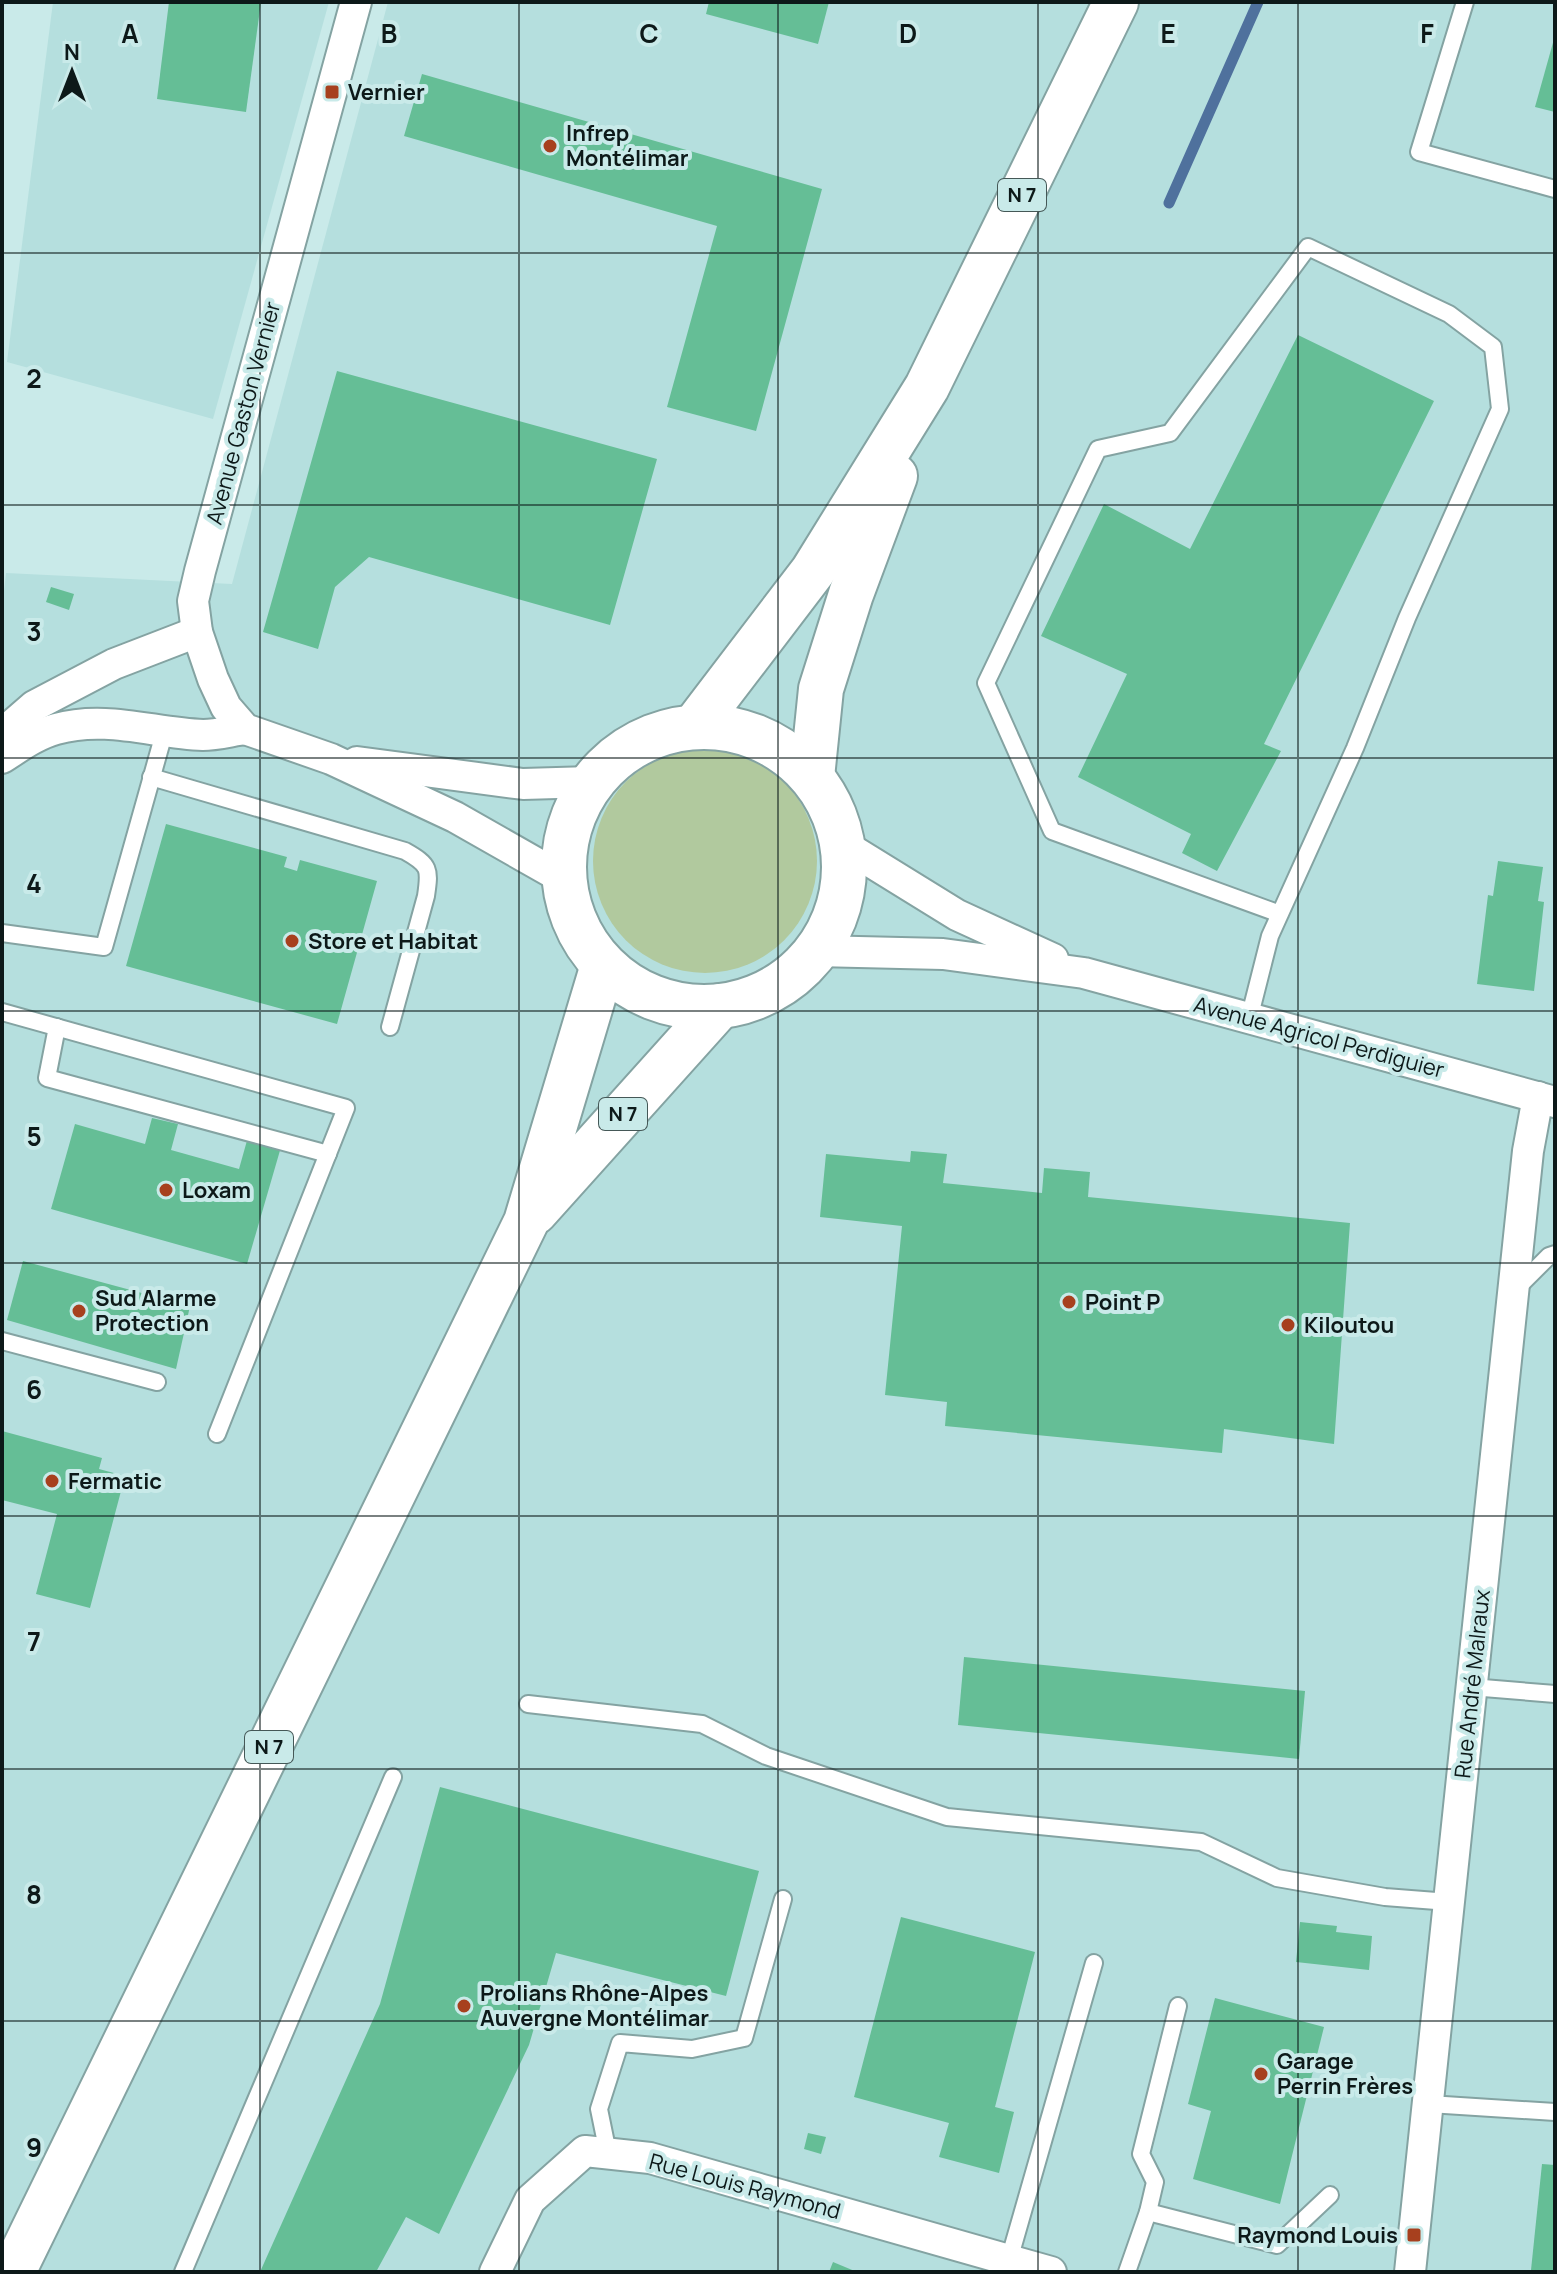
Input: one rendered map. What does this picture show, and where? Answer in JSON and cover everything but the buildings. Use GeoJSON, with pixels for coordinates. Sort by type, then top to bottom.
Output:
{"type":"FeatureCollection","features":[{"type":"Feature","properties":{"kind":"main road","name":"N 7"},"geometry":{"type":"LineString","coordinates":[[694,727],[813,571],[927,387],[1116,2]]}},
{"type":"Feature","properties":{"kind":"main road","name":"N 7"},"geometry":{"type":"LineString","coordinates":[[812,777],[821,689],[851,594],[927,387]]}},
{"type":"Feature","properties":{"kind":"main road"},"geometry":{"type":"LineString","coordinates":[[694,727],[737,731],[778,747],[812,777],[832,808],[842,844],[844,882],[834,918],[816,951],[789,977],[757,996],[720,1006],[678,1004],[637,991],[603,965],[584,940],[570,911],[564,879],[565,845],[574,812],[591,782],[620,754],[655,735],[694,727]]}},
{"type":"Feature","properties":{"kind":"main road","name":"N 7"},"geometry":{"type":"LineString","coordinates":[[13,2272],[526,1222],[603,965]]}},
{"type":"Feature","properties":{"kind":"main road","name":"N 7"},"geometry":{"type":"LineString","coordinates":[[526,1222],[720,1006]]}},
{"type":"Feature","properties":{"kind":"street","name":"Avenue Gaston Vernier"},"geometry":{"type":"LineString","coordinates":[[245,729],[226,707],[213,679],[197,632],[193,601],[356,2]]}},
{"type":"Feature","properties":{"kind":"street"},"geometry":{"type":"LineString","coordinates":[[2,756],[11,726],[34,706],[114,664],[197,632]]}},
{"type":"Feature","properties":{"kind":"street"},"geometry":{"type":"LineString","coordinates":[[2,756],[54,729],[85,724],[124,724],[205,735],[245,729],[331,759],[455,817],[564,879]]}},
{"type":"Feature","properties":{"kind":"street"},"geometry":{"type":"LineString","coordinates":[[331,759],[523,784],[591,782]]}},
{"type":"Feature","properties":{"kind":"street","name":"Avenue Agricol Perdiguier"},"geometry":{"type":"LineString","coordinates":[[842,844],[957,915],[1084,973]]}},
{"type":"Feature","properties":{"kind":"street","name":"Avenue Agricol Perdiguier"},"geometry":{"type":"LineString","coordinates":[[816,951],[943,954],[1084,973],[1546,1099]]}},
{"type":"Feature","properties":{"kind":"street","name":"Rue André Malraux"},"geometry":{"type":"LineString","coordinates":[[1410,2272],[1528,1151],[1546,1099]]}},
{"type":"Feature","properties":{"kind":"street","name":"Rue Louis Raymond"},"geometry":{"type":"LineString","coordinates":[[495,2272],[530,2200],[585,2151],[650,2158],[1051,2272]]}},
{"type":"Feature","properties":{"kind":"lane"},"geometry":{"type":"LineString","coordinates":[[1465,2],[1419,152],[1555,189]]}},
{"type":"Feature","properties":{"kind":"lane"},"geometry":{"type":"LineString","coordinates":[[1249,1019],[1270,936],[1280,914],[1355,748],[1407,618],[1500,409],[1493,347],[1449,314],[1308,247],[1170,433],[1098,449],[986,683],[1052,831],[1280,914]]}},
{"type":"Feature","properties":{"kind":"lane"},"geometry":{"type":"LineString","coordinates":[[2,933],[104,947],[165,730]]}},
{"type":"Feature","properties":{"kind":"lane"},"geometry":{"type":"LineString","coordinates":[[151,777],[405,851],[420,859],[429,875],[426,896],[390,1027]]}},
{"type":"Feature","properties":{"kind":"lane"},"geometry":{"type":"LineString","coordinates":[[2,1012],[346,1108],[217,1434]]}},
{"type":"Feature","properties":{"kind":"lane"},"geometry":{"type":"LineString","coordinates":[[57,1027],[47,1078],[328,1154]]}},
{"type":"Feature","properties":{"kind":"lane"},"geometry":{"type":"LineString","coordinates":[[1513,1292],[1549,1256],[1555,1254]]}},
{"type":"Feature","properties":{"kind":"lane"},"geometry":{"type":"LineString","coordinates":[[2,1341],[157,1382]]}},
{"type":"Feature","properties":{"kind":"lane"},"geometry":{"type":"LineString","coordinates":[[1471,1687],[1555,1694]]}},
{"type":"Feature","properties":{"kind":"lane"},"geometry":{"type":"LineString","coordinates":[[528,1704],[702,1724],[766,1756],[947,1817],[1201,1842],[1277,1878],[1385,1897],[1449,1902]]}},
{"type":"Feature","properties":{"kind":"lane"},"geometry":{"type":"LineString","coordinates":[[183,2272],[393,1777]]}},
{"type":"Feature","properties":{"kind":"lane"},"geometry":{"type":"LineString","coordinates":[[608,2153],[599,2109],[620,2043],[692,2049],[744,2038],[783,1899]]}},
{"type":"Feature","properties":{"kind":"lane"},"geometry":{"type":"LineString","coordinates":[[1009,2260],[1094,1963]]}},
{"type":"Feature","properties":{"kind":"lane"},"geometry":{"type":"LineString","coordinates":[[1127,2272],[1155,2182],[1141,2154],[1178,2006]]}},
{"type":"Feature","properties":{"kind":"lane"},"geometry":{"type":"LineString","coordinates":[[1429,2104],[1555,2112]]}},
{"type":"Feature","properties":{"kind":"lane"},"geometry":{"type":"LineString","coordinates":[[1148,2212],[1277,2245],[1330,2195]]}},
{"type":"Feature","properties":{"kind":"shaded area"},"geometry":{"type":"Polygon","coordinates":[[[53,2],[329,2],[213,419],[7,362],[53,2]]]}},
{"type":"Feature","properties":{"kind":"shaded area"},"geometry":{"type":"Polygon","coordinates":[[[388,2],[1555,2],[1555,2272],[2,2272],[2,609],[6,573],[232,584],[388,2]]]}},
{"type":"Feature","properties":{"kind":"green space"},"geometry":{"type":"Polygon","coordinates":[[[705,749],[748,757],[785,781],[809,818],[817,861],[809,904],[785,941],[748,965],[705,973],[662,965],[625,941],[601,904],[593,861],[601,818],[625,781],[662,757],[705,749]]]}},
{"type":"Feature","properties":{"kind":"waterway"},"geometry":{"type":"LineString","coordinates":[[1169,203],[1258,2]]}},
{"type":"Feature","properties":{"kind":"place","name":"Vernier"},"geometry":{"type":"Point","coordinates":[332,92]}},
{"type":"Feature","properties":{"kind":"place","name":"Infrep Montélimar"},"geometry":{"type":"Point","coordinates":[550,146]}},
{"type":"Feature","properties":{"kind":"place","name":"Store et Habitat"},"geometry":{"type":"Point","coordinates":[292,941]}},
{"type":"Feature","properties":{"kind":"place","name":"Loxam"},"geometry":{"type":"Point","coordinates":[166,1190]}},
{"type":"Feature","properties":{"kind":"place","name":"Point P"},"geometry":{"type":"Point","coordinates":[1069,1302]}},
{"type":"Feature","properties":{"kind":"place","name":"Sud Alarme Protection"},"geometry":{"type":"Point","coordinates":[79,1311]}},
{"type":"Feature","properties":{"kind":"place","name":"Kiloutou"},"geometry":{"type":"Point","coordinates":[1288,1325]}},
{"type":"Feature","properties":{"kind":"place","name":"Fermatic"},"geometry":{"type":"Point","coordinates":[52,1481]}},
{"type":"Feature","properties":{"kind":"place","name":"Prolians Rhône-Alpes Auvergne Montélimar"},"geometry":{"type":"Point","coordinates":[464,2006]}},
{"type":"Feature","properties":{"kind":"place","name":"Garage Perrin Frères"},"geometry":{"type":"Point","coordinates":[1261,2074]}},
{"type":"Feature","properties":{"kind":"place","name":"Raymond Louis"},"geometry":{"type":"Point","coordinates":[1414,2235]}}]}
